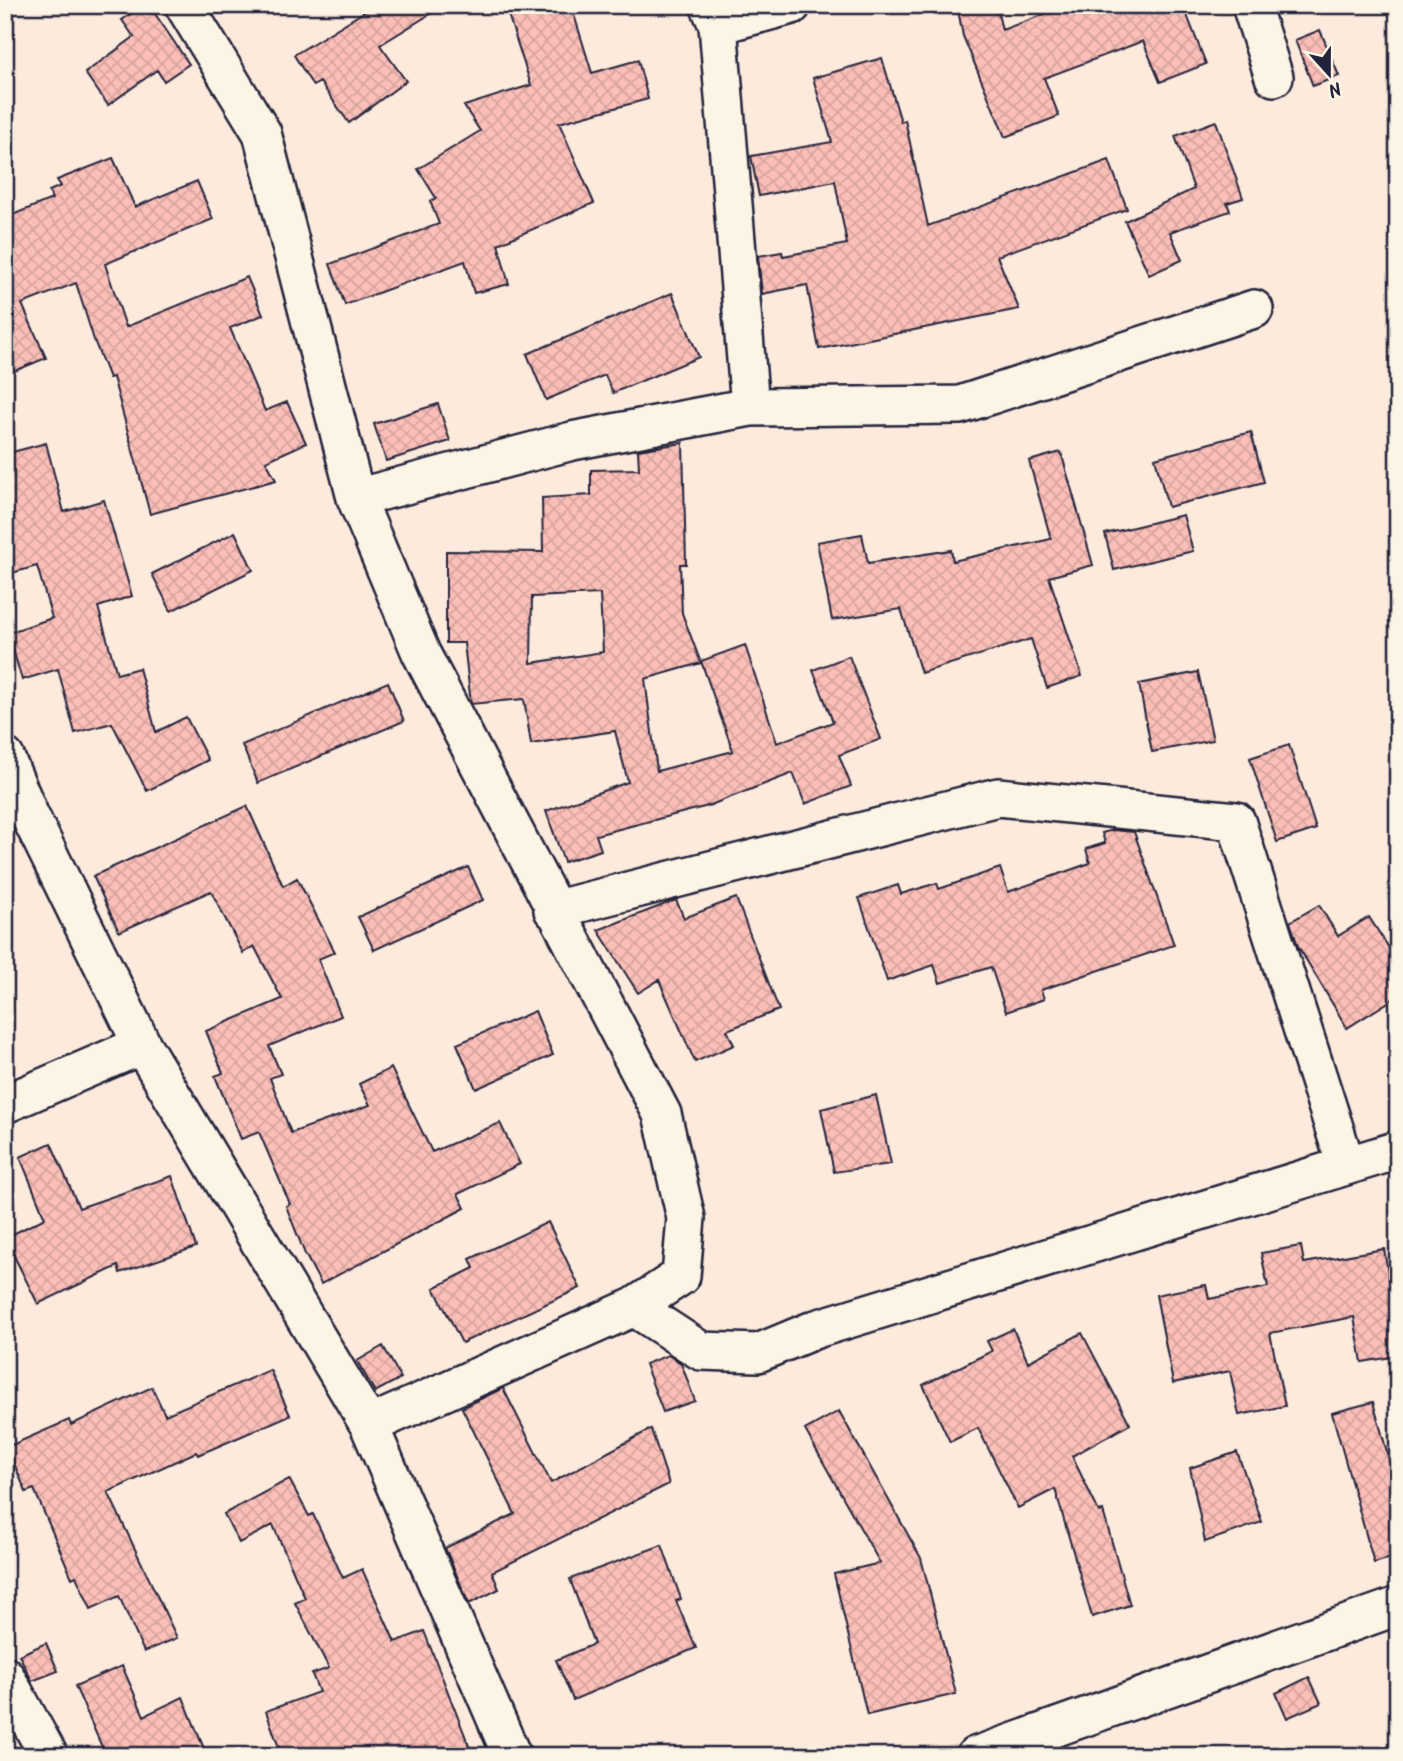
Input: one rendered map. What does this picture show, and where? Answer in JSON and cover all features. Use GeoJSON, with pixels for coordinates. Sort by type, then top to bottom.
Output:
{"type":"FeatureCollection","features":[{"type":"Feature","properties":{"kind":"street"},"geometry":{"type":"LineString","coordinates":[[184,5],[262,133],[356,498],[421,653],[662,1114],[686,1218],[681,1276],[634,1307],[369,1425]]}},
{"type":"Feature","properties":{"kind":"street"},"geometry":{"type":"LineString","coordinates":[[750,407],[714,15],[792,5]]}},
{"type":"Feature","properties":{"kind":"street"},"geometry":{"type":"LineString","coordinates":[[1251,5],[1274,77]]}},
{"type":"Feature","properties":{"kind":"street"},"geometry":{"type":"LineString","coordinates":[[356,498],[572,441],[750,407],[960,405],[1254,309]]}},
{"type":"Feature","properties":{"kind":"street"},"geometry":{"type":"LineString","coordinates":[[5,757],[29,814],[142,1045],[369,1425],[512,1756]]}},
{"type":"Feature","properties":{"kind":"street"},"geometry":{"type":"LineString","coordinates":[[553,910],[998,797],[1237,821],[1346,1164]]}},
{"type":"Feature","properties":{"kind":"street"},"geometry":{"type":"LineString","coordinates":[[5,1104],[142,1045]]}},
{"type":"Feature","properties":{"kind":"street"},"geometry":{"type":"LineString","coordinates":[[634,1307],[701,1351],[758,1353],[816,1329],[1398,1150]]}},
{"type":"Feature","properties":{"kind":"street"},"geometry":{"type":"LineString","coordinates":[[975,1756],[1020,1749],[1398,1606]]}},
{"type":"Feature","properties":{"kind":"street"},"geometry":{"type":"LineString","coordinates":[[5,1676],[49,1756]]}},
{"type":"Feature","properties":{"kind":"building"},"geometry":{"type":"Polygon","coordinates":[[[144,5],[149,5],[189,64],[164,81],[157,70],[108,105],[85,73],[134,37],[122,20],[144,5]]]}},
{"type":"Feature","properties":{"kind":"building"},"geometry":{"type":"Polygon","coordinates":[[[375,5],[445,5],[380,45],[406,81],[349,123],[320,82],[313,86],[294,55],[375,5]]]}},
{"type":"Feature","properties":{"kind":"building"},"geometry":{"type":"Polygon","coordinates":[[[505,5],[571,5],[592,73],[638,60],[648,99],[559,123],[594,203],[498,244],[509,284],[474,293],[465,261],[345,305],[330,264],[439,224],[430,201],[436,198],[418,169],[480,131],[464,106],[531,85],[505,5]]]}},
{"type":"Feature","properties":{"kind":"building"},"geometry":{"type":"Polygon","coordinates":[[[974,5],[996,5],[1002,30],[1069,5],[1183,5],[1206,64],[1160,82],[1143,41],[1044,78],[1059,116],[1005,137],[963,36],[958,10],[974,5]]]}},
{"type":"Feature","properties":{"kind":"building"},"geometry":{"type":"Polygon","coordinates":[[[1320,30],[1339,76],[1313,86],[1295,40],[1320,30]]]}},
{"type":"Feature","properties":{"kind":"building"},"geometry":{"type":"Polygon","coordinates":[[[882,58],[901,122],[905,120],[928,226],[1109,160],[1127,209],[997,256],[1019,309],[819,349],[807,285],[762,294],[758,256],[782,252],[783,256],[847,244],[835,181],[759,196],[751,156],[832,142],[813,78],[882,58]]]}},
{"type":"Feature","properties":{"kind":"building"},"geometry":{"type":"Polygon","coordinates":[[[1216,121],[1243,198],[1227,203],[1230,211],[1170,232],[1182,260],[1149,275],[1125,221],[1194,189],[1175,136],[1216,121]]]}},
{"type":"Feature","properties":{"kind":"building"},"geometry":{"type":"Polygon","coordinates":[[[113,158],[135,207],[197,181],[213,219],[105,264],[126,327],[247,277],[263,315],[230,328],[265,411],[287,402],[306,443],[266,461],[276,480],[150,514],[113,377],[109,378],[94,340],[76,283],[22,304],[46,358],[5,375],[5,218],[52,199],[49,191],[61,186],[57,180],[113,158]]]}},
{"type":"Feature","properties":{"kind":"building"},"geometry":{"type":"Polygon","coordinates":[[[672,293],[699,357],[613,393],[605,375],[546,400],[527,354],[672,293]]]}},
{"type":"Feature","properties":{"kind":"building"},"geometry":{"type":"Polygon","coordinates":[[[438,404],[450,441],[386,461],[374,424],[438,404]]]}},
{"type":"Feature","properties":{"kind":"building"},"geometry":{"type":"Polygon","coordinates":[[[1251,432],[1264,482],[1168,507],[1155,458],[1251,432]]]}},
{"type":"Feature","properties":{"kind":"building"},"geometry":{"type":"Polygon","coordinates":[[[46,443],[64,512],[104,500],[132,596],[98,607],[117,674],[139,668],[156,732],[186,717],[208,760],[147,791],[112,723],[75,733],[58,669],[22,680],[8,633],[52,618],[37,566],[5,575],[5,454],[46,443]]]}},
{"type":"Feature","properties":{"kind":"building"},"geometry":{"type":"Polygon","coordinates":[[[683,443],[686,564],[680,564],[682,613],[701,663],[645,679],[657,771],[733,751],[701,661],[745,645],[777,743],[833,722],[813,670],[849,656],[881,739],[839,755],[851,786],[805,804],[793,773],[708,806],[596,835],[601,850],[564,862],[546,811],[628,782],[615,731],[531,744],[524,699],[471,704],[464,643],[446,643],[446,551],[543,552],[542,498],[591,495],[591,470],[639,469],[638,450],[683,443]],[[600,594],[532,597],[531,663],[603,652],[600,594]]]}},
{"type":"Feature","properties":{"kind":"building"},"geometry":{"type":"Polygon","coordinates":[[[1061,452],[1093,565],[1049,577],[1082,676],[1047,688],[1031,639],[921,673],[901,609],[832,620],[817,542],[862,534],[868,563],[951,550],[953,561],[1051,539],[1029,461],[1061,452]]]}},
{"type":"Feature","properties":{"kind":"building"},"geometry":{"type":"Polygon","coordinates":[[[1183,515],[1193,551],[1114,570],[1105,534],[1183,515]]]}},
{"type":"Feature","properties":{"kind":"building"},"geometry":{"type":"Polygon","coordinates":[[[235,532],[253,570],[171,611],[152,574],[235,532]]]}},
{"type":"Feature","properties":{"kind":"building"},"geometry":{"type":"Polygon","coordinates":[[[1198,672],[1213,740],[1152,752],[1139,684],[1198,672]]]}},
{"type":"Feature","properties":{"kind":"building"},"geometry":{"type":"Polygon","coordinates":[[[388,682],[404,721],[258,783],[242,745],[388,682]]]}},
{"type":"Feature","properties":{"kind":"building"},"geometry":{"type":"Polygon","coordinates":[[[1289,745],[1316,829],[1277,842],[1250,758],[1289,745]]]}},
{"type":"Feature","properties":{"kind":"building"},"geometry":{"type":"Polygon","coordinates":[[[247,806],[283,886],[297,878],[335,952],[318,959],[341,1016],[269,1046],[281,1074],[270,1078],[291,1133],[370,1105],[359,1084],[391,1068],[432,1152],[500,1123],[520,1164],[458,1194],[465,1208],[321,1284],[305,1254],[286,1206],[290,1204],[259,1132],[241,1139],[215,1076],[223,1073],[206,1031],[282,999],[254,946],[243,953],[211,891],[119,932],[93,876],[247,806]]]}},
{"type":"Feature","properties":{"kind":"building"},"geometry":{"type":"Polygon","coordinates":[[[1113,830],[1134,832],[1174,945],[1041,990],[1044,999],[1006,1012],[991,967],[940,983],[934,965],[887,981],[859,898],[898,885],[901,894],[937,883],[939,889],[1000,868],[1008,892],[1090,863],[1086,849],[1105,843],[1102,833],[1113,830]]]}},
{"type":"Feature","properties":{"kind":"building"},"geometry":{"type":"Polygon","coordinates":[[[468,867],[483,900],[374,950],[358,917],[468,867]]]}},
{"type":"Feature","properties":{"kind":"building"},"geometry":{"type":"Polygon","coordinates":[[[736,898],[779,1010],[727,1030],[734,1045],[695,1062],[659,980],[638,993],[598,930],[676,900],[684,918],[736,898]]]}},
{"type":"Feature","properties":{"kind":"building"},"geometry":{"type":"Polygon","coordinates":[[[1319,905],[1338,936],[1369,917],[1398,962],[1398,996],[1347,1028],[1298,946],[1290,922],[1319,905]]]}},
{"type":"Feature","properties":{"kind":"building"},"geometry":{"type":"Polygon","coordinates":[[[535,1011],[553,1055],[476,1089],[457,1044],[535,1011]]]}},
{"type":"Feature","properties":{"kind":"building"},"geometry":{"type":"Polygon","coordinates":[[[876,1095],[891,1164],[834,1172],[821,1109],[876,1095]]]}},
{"type":"Feature","properties":{"kind":"building"},"geometry":{"type":"Polygon","coordinates":[[[51,1143],[79,1208],[172,1176],[196,1247],[120,1273],[118,1266],[38,1304],[5,1238],[45,1218],[20,1157],[51,1143]]]}},
{"type":"Feature","properties":{"kind":"building"},"geometry":{"type":"Polygon","coordinates":[[[548,1222],[580,1288],[462,1343],[434,1288],[474,1268],[470,1259],[548,1222]]]}},
{"type":"Feature","properties":{"kind":"building"},"geometry":{"type":"Polygon","coordinates":[[[1301,1246],[1304,1263],[1384,1249],[1398,1331],[1398,1356],[1362,1362],[1354,1317],[1270,1333],[1285,1406],[1239,1415],[1230,1371],[1173,1383],[1156,1295],[1206,1285],[1209,1299],[1268,1287],[1261,1253],[1301,1246]]]}},
{"type":"Feature","properties":{"kind":"building"},"geometry":{"type":"Polygon","coordinates":[[[1013,1329],[1028,1362],[1082,1333],[1130,1424],[1072,1456],[1099,1512],[1103,1511],[1130,1605],[1092,1617],[1055,1489],[1018,1508],[978,1428],[950,1442],[923,1385],[992,1351],[987,1341],[1013,1329]]]}},
{"type":"Feature","properties":{"kind":"building"},"geometry":{"type":"Polygon","coordinates":[[[383,1346],[401,1378],[375,1392],[357,1361],[383,1346]]]}},
{"type":"Feature","properties":{"kind":"building"},"geometry":{"type":"Polygon","coordinates":[[[668,1355],[681,1363],[695,1401],[663,1412],[645,1364],[668,1355]]]}},
{"type":"Feature","properties":{"kind":"building"},"geometry":{"type":"Polygon","coordinates":[[[270,1370],[290,1415],[198,1455],[196,1452],[108,1492],[177,1638],[144,1652],[119,1596],[91,1609],[76,1576],[72,1578],[34,1489],[26,1492],[7,1447],[69,1420],[71,1425],[152,1387],[165,1415],[270,1370]]]}},
{"type":"Feature","properties":{"kind":"building"},"geometry":{"type":"Polygon","coordinates":[[[503,1388],[551,1483],[651,1429],[669,1484],[492,1572],[499,1589],[469,1604],[445,1548],[515,1514],[462,1408],[503,1388]]]}},
{"type":"Feature","properties":{"kind":"building"},"geometry":{"type":"Polygon","coordinates":[[[1373,1402],[1398,1491],[1398,1556],[1374,1563],[1332,1413],[1373,1402]]]}},
{"type":"Feature","properties":{"kind":"building"},"geometry":{"type":"Polygon","coordinates":[[[839,1411],[921,1558],[956,1694],[867,1715],[834,1574],[880,1563],[805,1430],[839,1411]]]}},
{"type":"Feature","properties":{"kind":"building"},"geometry":{"type":"Polygon","coordinates":[[[1237,1452],[1262,1522],[1205,1542],[1190,1468],[1237,1452]]]}},
{"type":"Feature","properties":{"kind":"building"},"geometry":{"type":"Polygon","coordinates":[[[289,1479],[309,1516],[313,1514],[343,1578],[362,1569],[395,1642],[424,1631],[473,1756],[282,1756],[266,1711],[319,1692],[312,1674],[329,1668],[295,1603],[305,1598],[273,1525],[239,1543],[224,1514],[289,1479]]]}},
{"type":"Feature","properties":{"kind":"building"},"geometry":{"type":"Polygon","coordinates":[[[662,1545],[681,1599],[676,1601],[696,1648],[573,1700],[556,1660],[594,1644],[570,1579],[662,1545]]]}},
{"type":"Feature","properties":{"kind":"building"},"geometry":{"type":"Polygon","coordinates":[[[46,1643],[58,1671],[32,1681],[19,1655],[46,1643]]]}},
{"type":"Feature","properties":{"kind":"building"},"geometry":{"type":"Polygon","coordinates":[[[122,1666],[144,1716],[183,1697],[207,1756],[106,1756],[75,1686],[122,1666]]]}},
{"type":"Feature","properties":{"kind":"building"},"geometry":{"type":"Polygon","coordinates":[[[1309,1677],[1321,1703],[1287,1718],[1276,1693],[1309,1677]]]}}]}
